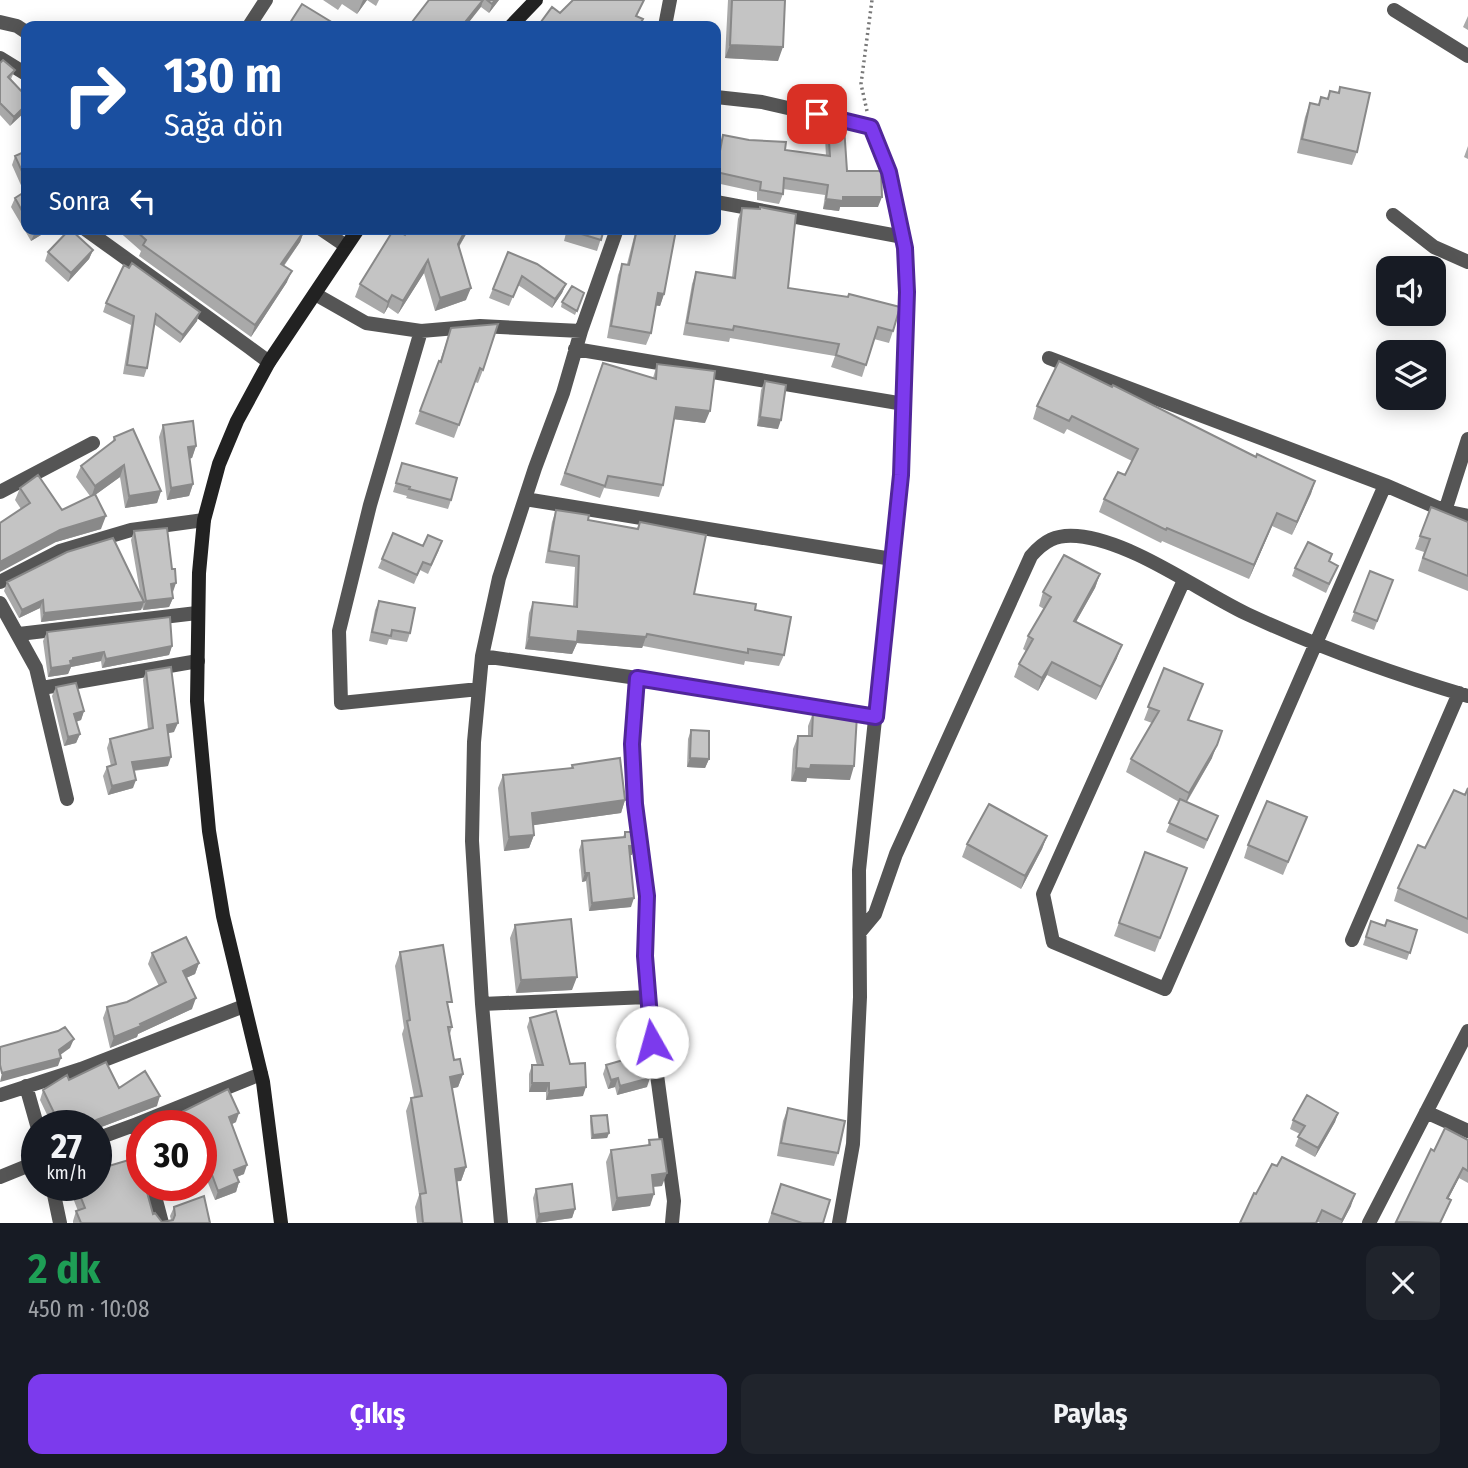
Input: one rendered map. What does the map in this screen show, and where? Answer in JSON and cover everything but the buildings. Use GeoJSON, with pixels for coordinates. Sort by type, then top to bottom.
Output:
{"type":"FeatureCollection","features":[{"type":"Feature","properties":{"kind":"street"},"geometry":{"type":"LineString","coordinates":[[252,21],[267,0]]}},
{"type":"Feature","properties":{"kind":"street"},"geometry":{"type":"LineString","coordinates":[[516,21],[536,0]]}},
{"type":"Feature","properties":{"kind":"street"},"geometry":{"type":"LineString","coordinates":[[666,21],[670,0]]}},
{"type":"Feature","properties":{"kind":"street"},"geometry":{"type":"LineString","coordinates":[[1394,10],[1468,56]]}},
{"type":"Feature","properties":{"kind":"street"},"geometry":{"type":"LineString","coordinates":[[0,22],[21,29]]}},
{"type":"Feature","properties":{"kind":"street"},"geometry":{"type":"LineString","coordinates":[[0,58],[21,71]]}},
{"type":"Feature","properties":{"kind":"street"},"geometry":{"type":"LineString","coordinates":[[721,98],[762,102],[871,127],[889,172],[903,237],[907,292],[901,475],[859,870],[860,997],[853,1144],[839,1223]]}},
{"type":"Feature","properties":{"kind":"street"},"geometry":{"type":"LineString","coordinates":[[721,203],[903,237]]}},
{"type":"Feature","properties":{"kind":"street"},"geometry":{"type":"LineString","coordinates":[[1393,215],[1434,247],[1468,262]]}},
{"type":"Feature","properties":{"kind":"street"},"geometry":{"type":"LineString","coordinates":[[94,235],[269,362]]}},
{"type":"Feature","properties":{"kind":"street"},"geometry":{"type":"LineString","coordinates":[[330,235],[346,246]]}},
{"type":"Feature","properties":{"kind":"street"},"geometry":{"type":"LineString","coordinates":[[281,1223],[274,1154],[261,1074],[223,916],[209,831],[197,701],[197,613],[204,520],[219,464],[237,421],[269,362],[354,235]]}},
{"type":"Feature","properties":{"kind":"street"},"geometry":{"type":"LineString","coordinates":[[501,1223],[482,1004],[472,841],[474,742],[482,656],[499,578],[616,235]]}},
{"type":"Feature","properties":{"kind":"street"},"geometry":{"type":"LineString","coordinates":[[314,293],[366,323],[421,331],[480,326],[581,331]]}},
{"type":"Feature","properties":{"kind":"street"},"geometry":{"type":"LineString","coordinates":[[421,331],[359,545],[339,631],[341,702],[479,689]]}},
{"type":"Feature","properties":{"kind":"street"},"geometry":{"type":"LineString","coordinates":[[575,349],[904,404]]}},
{"type":"Feature","properties":{"kind":"street"},"geometry":{"type":"LineString","coordinates":[[1049,358],[1385,485],[1445,511],[1468,516]]}},
{"type":"Feature","properties":{"kind":"street"},"geometry":{"type":"LineString","coordinates":[[1445,511],[1468,439]]}},
{"type":"Feature","properties":{"kind":"street"},"geometry":{"type":"LineString","coordinates":[[0,492],[93,443]]}},
{"type":"Feature","properties":{"kind":"street"},"geometry":{"type":"LineString","coordinates":[[1184,580],[1043,894],[1053,942],[1165,989],[1385,485]]}},
{"type":"Feature","properties":{"kind":"street"},"geometry":{"type":"LineString","coordinates":[[526,499],[892,559]]}},
{"type":"Feature","properties":{"kind":"street"},"geometry":{"type":"LineString","coordinates":[[0,582],[60,551],[131,530],[204,520]]}},
{"type":"Feature","properties":{"kind":"street"},"geometry":{"type":"LineString","coordinates":[[860,932],[875,914],[896,854],[1031,556],[1041,545],[1054,537],[1077,536],[1099,540],[1129,551],[1246,614],[1317,644],[1414,680],[1463,694],[1353,940]]}},
{"type":"Feature","properties":{"kind":"street"},"geometry":{"type":"LineString","coordinates":[[0,603],[36,668],[66,799]]}},
{"type":"Feature","properties":{"kind":"street"},"geometry":{"type":"LineString","coordinates":[[19,634],[197,613]]}},
{"type":"Feature","properties":{"kind":"street"},"geometry":{"type":"LineString","coordinates":[[482,656],[876,717]]}},
{"type":"Feature","properties":{"kind":"street"},"geometry":{"type":"LineString","coordinates":[[42,688],[198,661]]}},
{"type":"Feature","properties":{"kind":"street"},"geometry":{"type":"LineString","coordinates":[[637,678],[632,744],[635,804],[647,896],[647,997],[674,1201],[672,1223]]}},
{"type":"Feature","properties":{"kind":"street"},"geometry":{"type":"LineString","coordinates":[[482,1004],[647,997]]}},
{"type":"Feature","properties":{"kind":"street"},"geometry":{"type":"LineString","coordinates":[[0,1095],[81,1069],[244,1006]]}},
{"type":"Feature","properties":{"kind":"street"},"geometry":{"type":"LineString","coordinates":[[1368,1223],[1468,1031]]}},
{"type":"Feature","properties":{"kind":"street"},"geometry":{"type":"LineString","coordinates":[[172,1110],[261,1074]]}},
{"type":"Feature","properties":{"kind":"street"},"geometry":{"type":"LineString","coordinates":[[26,1086],[33,1110]]}},
{"type":"Feature","properties":{"kind":"street"},"geometry":{"type":"LineString","coordinates":[[1426,1112],[1468,1131]]}},
{"type":"Feature","properties":{"kind":"street"},"geometry":{"type":"LineString","coordinates":[[0,1177],[21,1168]]}},
{"type":"Feature","properties":{"kind":"street"},"geometry":{"type":"LineString","coordinates":[[55,1201],[60,1223]]}},
{"type":"Feature","properties":{"kind":"street"},"geometry":{"type":"LineString","coordinates":[[156,1201],[162,1223]]}},
{"type":"Feature","properties":{"kind":"path"},"geometry":{"type":"LineString","coordinates":[[871,127],[861,83],[873,0]]}},
{"type":"Feature","properties":{"kind":"route"},"geometry":{"type":"LineString","coordinates":[[652,1042],[645,956],[647,896],[639,845],[632,744],[637,678],[876,717],[901,475],[907,292],[905,248],[889,172],[871,127],[817,114]]}}]}
